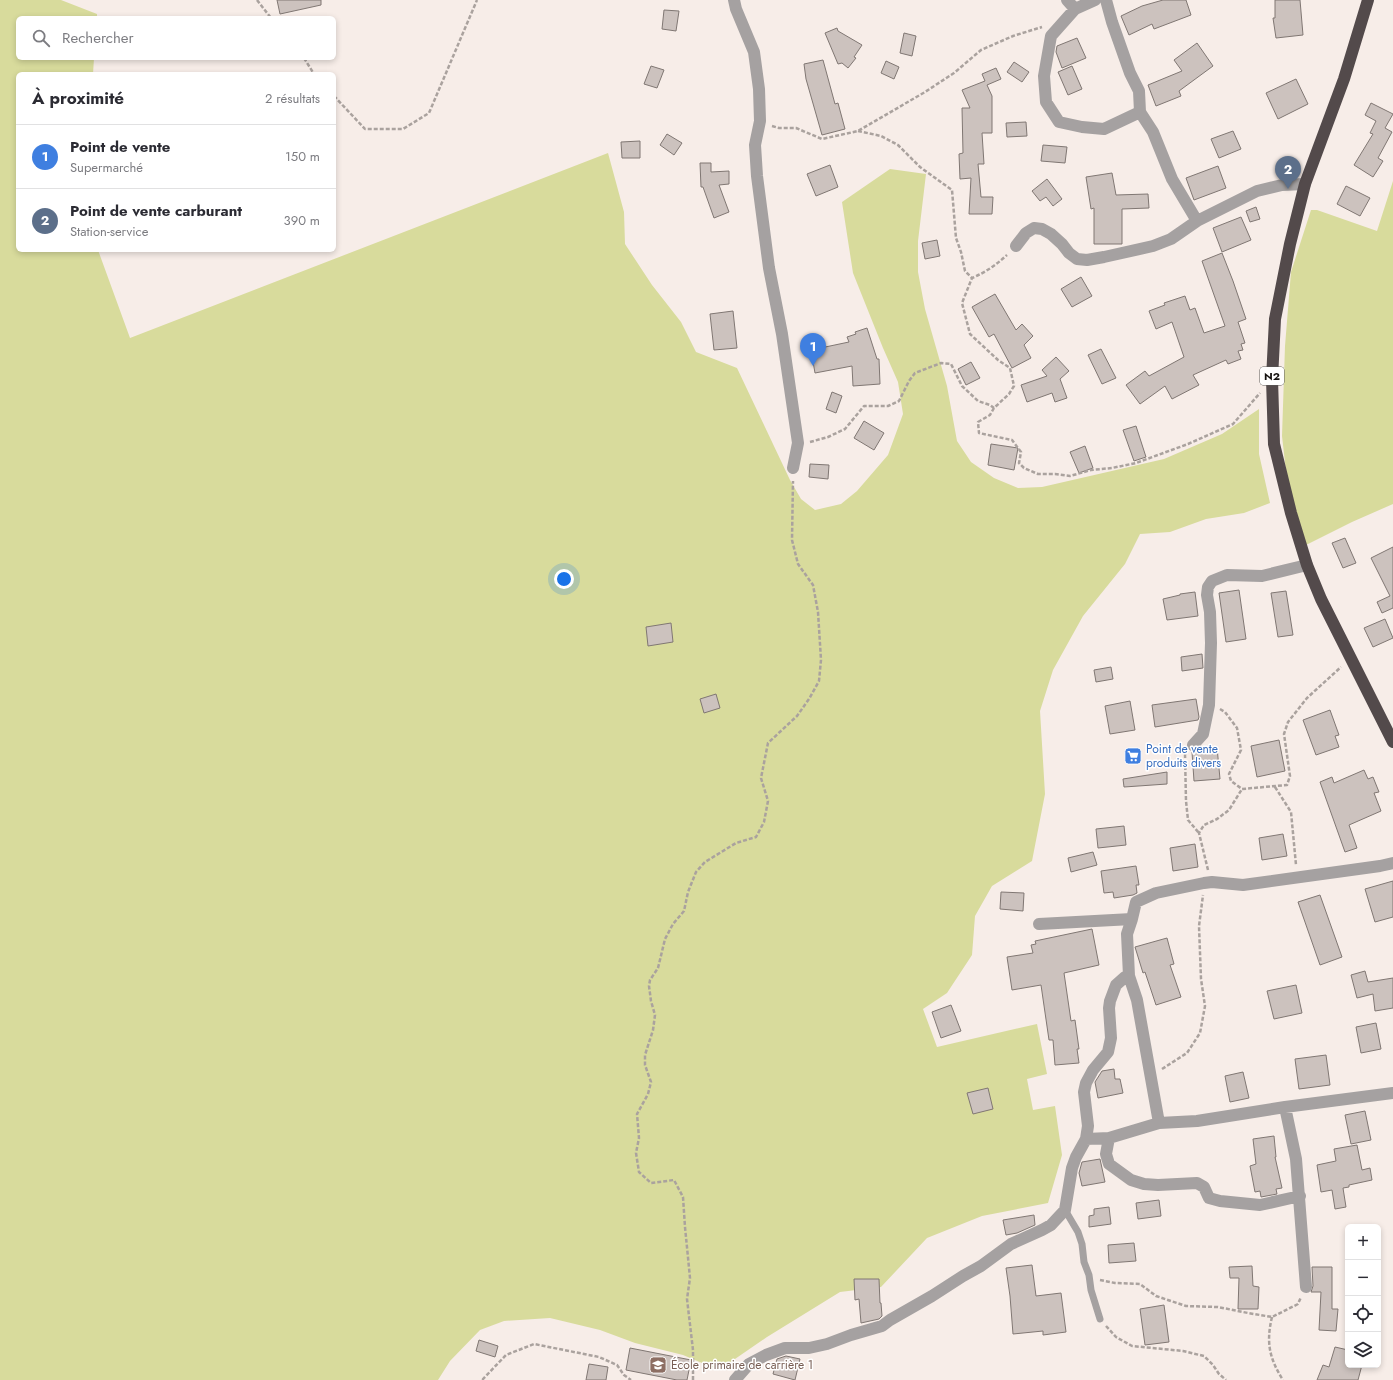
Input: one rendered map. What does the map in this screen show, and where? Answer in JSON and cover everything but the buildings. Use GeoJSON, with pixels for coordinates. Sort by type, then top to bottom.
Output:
{"type":"FeatureCollection","features":[{"type":"Feature","properties":{"kind":"highway","name":"N2"},"geometry":{"type":"LineString","coordinates":[[1368,0],[1344,79],[1305,184],[1290,244],[1275,318],[1272,379],[1274,444],[1291,513],[1307,565],[1321,599],[1393,742]]}},
{"type":"Feature","properties":{"kind":"street"},"geometry":{"type":"LineString","coordinates":[[734,0],[736,9],[754,52],[759,89],[760,121],[755,145],[757,176],[769,268],[782,334],[794,427],[798,443],[793,468]]}},
{"type":"Feature","properties":{"kind":"street"},"geometry":{"type":"LineString","coordinates":[[1095,0],[1071,4],[1051,36],[1044,76],[1046,102],[1059,122],[1082,127],[1104,129],[1140,112]]}},
{"type":"Feature","properties":{"kind":"street"},"geometry":{"type":"LineString","coordinates":[[1106,0],[1130,73],[1139,91],[1140,112],[1153,132],[1172,179],[1197,221]]}},
{"type":"Feature","properties":{"kind":"street"},"geometry":{"type":"LineString","coordinates":[[1016,246],[1026,233],[1034,228],[1042,229],[1051,234],[1069,253],[1077,259],[1087,260],[1153,246],[1171,239],[1197,221],[1257,191],[1282,185],[1305,184]]}},
{"type":"Feature","properties":{"kind":"street"},"geometry":{"type":"LineString","coordinates":[[1193,745],[1203,734],[1209,705],[1210,612],[1207,595],[1208,587],[1212,580],[1227,575],[1262,576],[1307,565]]}},
{"type":"Feature","properties":{"kind":"street"},"geometry":{"type":"LineString","coordinates":[[1159,1123],[1137,1000],[1129,976],[1127,934],[1136,902],[1156,893],[1208,882],[1243,885],[1393,863]]}},
{"type":"Feature","properties":{"kind":"street"},"geometry":{"type":"LineString","coordinates":[[1039,924],[1132,919]]}},
{"type":"Feature","properties":{"kind":"street"},"geometry":{"type":"LineString","coordinates":[[735,1380],[749,1364],[766,1355],[785,1348],[809,1348],[827,1344],[882,1326],[981,1266],[1011,1244],[1051,1225],[1065,1210],[1072,1168],[1086,1139],[1088,1126],[1084,1092],[1086,1083],[1093,1070],[1108,1052],[1111,1044],[1110,1001],[1116,985],[1125,977],[1129,976]]}},
{"type":"Feature","properties":{"kind":"street"},"geometry":{"type":"LineString","coordinates":[[1086,1139],[1109,1138],[1159,1123],[1197,1121],[1285,1107],[1393,1093]]}},
{"type":"Feature","properties":{"kind":"street"},"geometry":{"type":"LineString","coordinates":[[1285,1107],[1296,1159],[1306,1288]]}},
{"type":"Feature","properties":{"kind":"street"},"geometry":{"type":"LineString","coordinates":[[1109,1138],[1106,1154],[1109,1164],[1131,1180],[1144,1184],[1158,1185],[1197,1183],[1204,1187],[1209,1198],[1220,1201],[1260,1205],[1300,1196]]}},
{"type":"Feature","properties":{"kind":"lane"},"geometry":{"type":"LineString","coordinates":[[1065,1210],[1078,1232],[1082,1244],[1084,1262],[1089,1275],[1091,1290],[1100,1319]]}},
{"type":"Feature","properties":{"kind":"path"},"geometry":{"type":"LineString","coordinates":[[257,0],[269,16]]}},
{"type":"Feature","properties":{"kind":"path"},"geometry":{"type":"LineString","coordinates":[[336,98],[365,129],[403,129],[429,113],[477,0]]}},
{"type":"Feature","properties":{"kind":"path"},"geometry":{"type":"LineString","coordinates":[[760,121],[779,128],[796,128],[822,139],[858,131],[954,73],[981,50],[1013,36],[1043,26]]}},
{"type":"Feature","properties":{"kind":"path"},"geometry":{"type":"LineString","coordinates":[[305,60],[313,72]]}},
{"type":"Feature","properties":{"kind":"path"},"geometry":{"type":"LineString","coordinates":[[858,131],[881,136],[898,145],[920,167],[952,190],[956,238],[965,271],[972,278]]}},
{"type":"Feature","properties":{"kind":"path"},"geometry":{"type":"LineString","coordinates":[[1016,246],[996,265],[982,274],[972,278],[962,303],[970,334],[998,360],[1010,368],[1014,386],[1009,394],[994,408],[990,415],[978,422],[979,433],[1012,440],[1021,452],[1019,463],[1024,468],[1038,474],[1070,476],[1091,470],[1112,468],[1136,463],[1188,444],[1233,424],[1272,379]]}},
{"type":"Feature","properties":{"kind":"path"},"geometry":{"type":"LineString","coordinates":[[794,427],[808,443],[828,437],[845,428],[864,406],[888,406],[899,401],[909,381],[915,373],[940,363],[951,364],[962,386],[978,401],[994,408]]}},
{"type":"Feature","properties":{"kind":"path"},"geometry":{"type":"LineString","coordinates":[[693,1380],[693,1350],[687,1299],[690,1278],[683,1197],[674,1180],[651,1183],[639,1172],[636,1153],[639,1138],[637,1114],[648,1094],[652,1082],[645,1065],[645,1055],[653,1030],[655,1015],[650,1001],[649,986],[650,980],[658,968],[665,939],[672,924],[684,911],[688,892],[696,872],[705,862],[736,843],[756,837],[764,822],[768,801],[761,778],[768,743],[797,716],[819,681],[821,660],[818,612],[813,585],[798,564],[792,540],[793,468]]}},
{"type":"Feature","properties":{"kind":"path"},"geometry":{"type":"LineString","coordinates":[[1209,705],[1225,712],[1237,728],[1241,750],[1229,774],[1231,780],[1242,789],[1286,785],[1290,776],[1284,734],[1288,722],[1307,698],[1350,658]]}},
{"type":"Feature","properties":{"kind":"path"},"geometry":{"type":"LineString","coordinates":[[1150,1075],[1167,1067],[1187,1053],[1200,1033],[1206,1006],[1201,979],[1199,926],[1209,873],[1199,833],[1188,820],[1186,801],[1184,756],[1187,749],[1193,745]]}},
{"type":"Feature","properties":{"kind":"path"},"geometry":{"type":"LineString","coordinates":[[1275,787],[1291,812],[1296,878]]}},
{"type":"Feature","properties":{"kind":"path"},"geometry":{"type":"LineString","coordinates":[[1199,833],[1204,825],[1217,819],[1228,810],[1242,789]]}},
{"type":"Feature","properties":{"kind":"path"},"geometry":{"type":"LineString","coordinates":[[1089,1275],[1102,1281],[1140,1284],[1156,1296],[1186,1306],[1218,1307],[1248,1314],[1272,1317],[1298,1304],[1306,1288]]}},
{"type":"Feature","properties":{"kind":"path"},"geometry":{"type":"LineString","coordinates":[[1272,1317],[1268,1332],[1269,1346],[1275,1365],[1283,1380]]}},
{"type":"Feature","properties":{"kind":"path"},"geometry":{"type":"LineString","coordinates":[[1100,1319],[1116,1337],[1132,1346],[1183,1351],[1204,1356],[1213,1365],[1218,1374],[1226,1380]]}},
{"type":"Feature","properties":{"kind":"path"},"geometry":{"type":"LineString","coordinates":[[483,1380],[494,1365],[506,1355],[534,1344],[599,1357],[617,1365],[624,1375],[630,1380]]}},
{"type":"Feature","properties":{"kind":"green space"},"geometry":{"type":"Polygon","coordinates":[[[0,0],[61,0],[97,14],[97,16],[16,16],[16,60],[94,60],[93,72],[16,72],[16,252],[99,252],[130,338],[608,153],[624,212],[625,244],[652,285],[681,322],[696,352],[737,368],[790,480],[801,499],[815,510],[841,504],[857,491],[888,455],[903,414],[898,382],[853,273],[842,202],[890,169],[926,174],[918,241],[918,272],[925,309],[947,386],[957,441],[971,462],[994,478],[1018,488],[1042,487],[1164,459],[1222,434],[1259,409],[1259,454],[1270,503],[1244,513],[1206,519],[1170,532],[1140,534],[1125,564],[1083,616],[1053,670],[1040,711],[1045,794],[1032,861],[992,886],[975,916],[972,955],[947,993],[923,1009],[937,1047],[1037,1024],[1047,1074],[1027,1079],[1033,1110],[1055,1106],[1062,1155],[1048,1203],[982,1216],[927,1238],[881,1287],[840,1292],[767,1337],[719,1370],[683,1355],[635,1343],[600,1330],[550,1318],[504,1321],[480,1330],[450,1361],[438,1380],[0,1380],[0,0]]]}},
{"type":"Feature","properties":{"kind":"green space"},"geometry":{"type":"Polygon","coordinates":[[[1393,181],[1393,504],[1352,522],[1304,546],[1288,489],[1282,436],[1285,346],[1291,272],[1311,210],[1317,210],[1377,231],[1393,181]]]}},
{"type":"Feature","properties":{"kind":"place","name":"Point de vente carburant"},"geometry":{"type":"Point","coordinates":[1288,189]}},
{"type":"Feature","properties":{"kind":"place","name":"Point de vente"},"geometry":{"type":"Point","coordinates":[813,366]}},
{"type":"Feature","properties":{"kind":"place","name":"Point de vente produits divers"},"geometry":{"type":"Point","coordinates":[1133,756]}},
{"type":"Feature","properties":{"kind":"place","name":"École primaire de carrière 1"},"geometry":{"type":"Point","coordinates":[658,1365]}}]}
